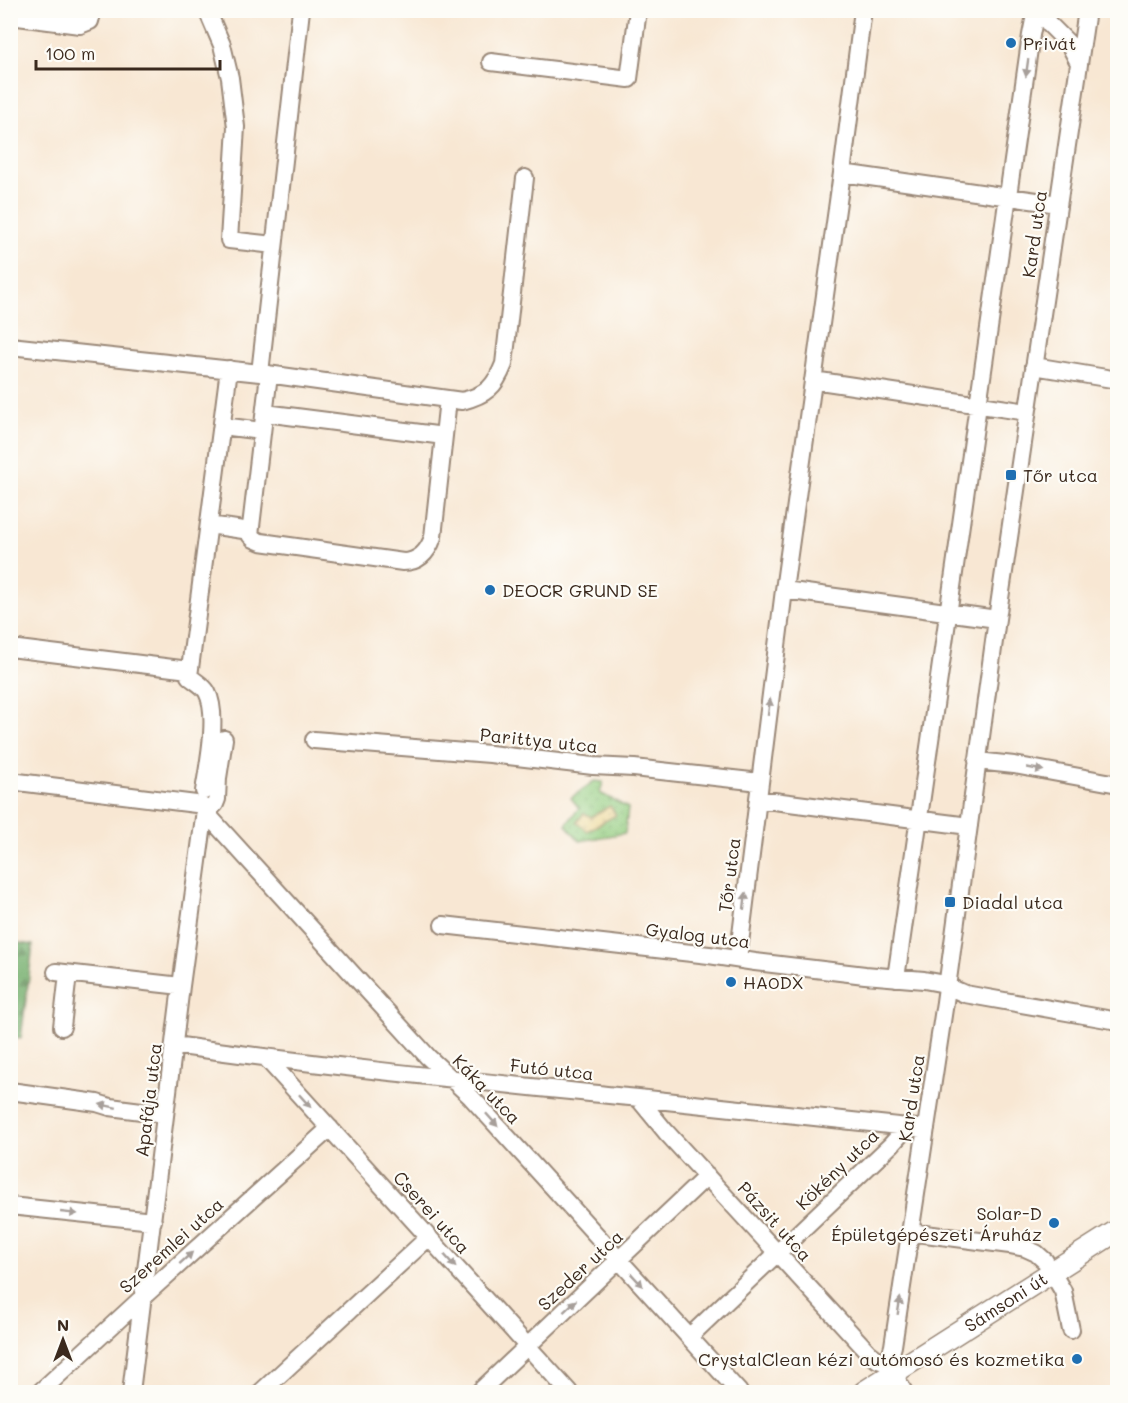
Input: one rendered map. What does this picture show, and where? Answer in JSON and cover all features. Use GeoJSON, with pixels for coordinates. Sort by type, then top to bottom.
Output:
{"type":"FeatureCollection","features":[{"type":"Feature","properties":{"kind":"main road","name":"Sámsoni út"},"geometry":{"type":"LineString","coordinates":[[864,1392],[891,1369],[1118,1230]]}},
{"type":"Feature","properties":{"kind":"street"},"geometry":{"type":"LineString","coordinates":[[10,16],[80,25],[90,21],[93,10]]}},
{"type":"Feature","properties":{"kind":"street"},"geometry":{"type":"LineString","coordinates":[[207,10],[222,45],[230,78],[236,127],[229,240],[274,245]]}},
{"type":"Feature","properties":{"kind":"street"},"geometry":{"type":"LineString","coordinates":[[301,10],[274,245],[265,373],[265,413],[250,535],[261,542],[403,562],[418,559],[430,547],[433,537],[448,399]]}},
{"type":"Feature","properties":{"kind":"street"},"geometry":{"type":"LineString","coordinates":[[491,62],[629,79],[638,10]]}},
{"type":"Feature","properties":{"kind":"street","name":"Tőr utca"},"geometry":{"type":"LineString","coordinates":[[738,959],[784,590],[863,10]]}},
{"type":"Feature","properties":{"kind":"street","name":"Kard utca"},"geometry":{"type":"LineString","coordinates":[[1038,10],[1069,44],[1079,63]]}},
{"type":"Feature","properties":{"kind":"street","name":"Kard utca"},"geometry":{"type":"LineString","coordinates":[[896,978],[1031,35],[1038,10]]}},
{"type":"Feature","properties":{"kind":"street","name":"Kard utca"},"geometry":{"type":"LineString","coordinates":[[891,1369],[947,986],[997,619],[1087,10]]}},
{"type":"Feature","properties":{"kind":"street","name":"Kard utca"},"geometry":{"type":"LineString","coordinates":[[842,173],[1009,196]]}},
{"type":"Feature","properties":{"kind":"street"},"geometry":{"type":"LineString","coordinates":[[10,346],[265,373],[462,401],[475,398],[487,392],[499,377],[504,364],[525,178]]}},
{"type":"Feature","properties":{"kind":"street"},"geometry":{"type":"LineString","coordinates":[[1009,196],[1058,204]]}},
{"type":"Feature","properties":{"kind":"street"},"geometry":{"type":"LineString","coordinates":[[1034,366],[1118,380]]}},
{"type":"Feature","properties":{"kind":"street"},"geometry":{"type":"LineString","coordinates":[[10,782],[202,803],[213,717],[206,690],[189,676],[189,670],[229,369]]}},
{"type":"Feature","properties":{"kind":"street"},"geometry":{"type":"LineString","coordinates":[[813,380],[1027,412]]}},
{"type":"Feature","properties":{"kind":"street"},"geometry":{"type":"LineString","coordinates":[[265,413],[444,436]]}},
{"type":"Feature","properties":{"kind":"street"},"geometry":{"type":"LineString","coordinates":[[222,426],[262,431]]}},
{"type":"Feature","properties":{"kind":"street"},"geometry":{"type":"LineString","coordinates":[[209,525],[250,531]]}},
{"type":"Feature","properties":{"kind":"street"},"geometry":{"type":"LineString","coordinates":[[784,590],[997,619]]}},
{"type":"Feature","properties":{"kind":"street"},"geometry":{"type":"LineString","coordinates":[[10,648],[189,670]]}},
{"type":"Feature","properties":{"kind":"street","name":"Apafája utca"},"geometry":{"type":"LineString","coordinates":[[131,1392],[202,803],[215,804],[224,739]]}},
{"type":"Feature","properties":{"kind":"street","name":"Parittya utca"},"geometry":{"type":"LineString","coordinates":[[314,740],[634,768],[759,791]]}},
{"type":"Feature","properties":{"kind":"street"},"geometry":{"type":"LineString","coordinates":[[977,761],[1014,765],[1118,784]]}},
{"type":"Feature","properties":{"kind":"street"},"geometry":{"type":"LineString","coordinates":[[759,791],[969,826]]}},
{"type":"Feature","properties":{"kind":"street","name":"Káka utca"},"geometry":{"type":"LineString","coordinates":[[202,803],[428,1057],[471,1096],[739,1392]]}},
{"type":"Feature","properties":{"kind":"street","name":"Gyalog utca"},"geometry":{"type":"LineString","coordinates":[[443,925],[832,972],[924,980],[947,986]]}},
{"type":"Feature","properties":{"kind":"street"},"geometry":{"type":"LineString","coordinates":[[62,1027],[62,973],[181,986]]}},
{"type":"Feature","properties":{"kind":"street"},"geometry":{"type":"LineString","coordinates":[[947,986],[965,994],[1118,1022]]}},
{"type":"Feature","properties":{"kind":"street","name":"Futó utca"},"geometry":{"type":"LineString","coordinates":[[174,1045],[266,1058],[926,1130]]}},
{"type":"Feature","properties":{"kind":"street","name":"Cserei utca"},"geometry":{"type":"LineString","coordinates":[[266,1058],[569,1392]]}},
{"type":"Feature","properties":{"kind":"street"},"geometry":{"type":"LineString","coordinates":[[11,1092],[165,1114]]}},
{"type":"Feature","properties":{"kind":"street","name":"Pázsit utca"},"geometry":{"type":"LineString","coordinates":[[638,1098],[869,1353],[891,1369]]}},
{"type":"Feature","properties":{"kind":"street","name":"Kökény utca"},"geometry":{"type":"LineString","coordinates":[[689,1337],[891,1145],[907,1127]]}},
{"type":"Feature","properties":{"kind":"street","name":"Szeremlei utca"},"geometry":{"type":"LineString","coordinates":[[40,1392],[330,1128]]}},
{"type":"Feature","properties":{"kind":"street","name":"Szeder utca"},"geometry":{"type":"LineString","coordinates":[[479,1392],[707,1176]]}},
{"type":"Feature","properties":{"kind":"street"},"geometry":{"type":"LineString","coordinates":[[10,1206],[153,1221]]}},
{"type":"Feature","properties":{"kind":"street"},"geometry":{"type":"LineString","coordinates":[[910,1232],[1024,1248],[1036,1253],[1045,1262],[1063,1291],[1071,1330]]}},
{"type":"Feature","properties":{"kind":"street"},"geometry":{"type":"LineString","coordinates":[[261,1392],[429,1237]]}},
{"type":"Feature","properties":{"kind":"street"},"geometry":{"type":"LineString","coordinates":[[891,1369],[904,1392]]}},
{"type":"Feature","properties":{"kind":"green space"},"geometry":{"type":"Polygon","coordinates":[[[594,781],[603,782],[600,793],[628,808],[625,833],[580,841],[566,825],[579,808],[571,798],[594,781]]]}},
{"type":"Feature","properties":{"kind":"green space"},"geometry":{"type":"Polygon","coordinates":[[[11,942],[33,945],[21,1038],[11,1037],[11,942]]]}},
{"type":"Feature","properties":{"kind":"sand"},"geometry":{"type":"Polygon","coordinates":[[[610,806],[616,815],[587,831],[577,822],[584,813],[591,817],[610,806]]]}},
{"type":"Feature","properties":{"kind":"place","name":"Privát"},"geometry":{"type":"Point","coordinates":[1011,43]}},
{"type":"Feature","properties":{"kind":"place","name":"Tőr utca"},"geometry":{"type":"Point","coordinates":[1011,475]}},
{"type":"Feature","properties":{"kind":"place","name":"DEOCR GRUND SE"},"geometry":{"type":"Point","coordinates":[490,590]}},
{"type":"Feature","properties":{"kind":"place","name":"Diadal utca"},"geometry":{"type":"Point","coordinates":[950,902]}},
{"type":"Feature","properties":{"kind":"place","name":"HA0DX"},"geometry":{"type":"Point","coordinates":[731,982]}},
{"type":"Feature","properties":{"kind":"place","name":"Solar-D Épületgépészeti Áruház"},"geometry":{"type":"Point","coordinates":[1054,1223]}},
{"type":"Feature","properties":{"kind":"place","name":"CrystalClean kézi autómosó és kozmetika"},"geometry":{"type":"Point","coordinates":[1077,1359]}}]}
